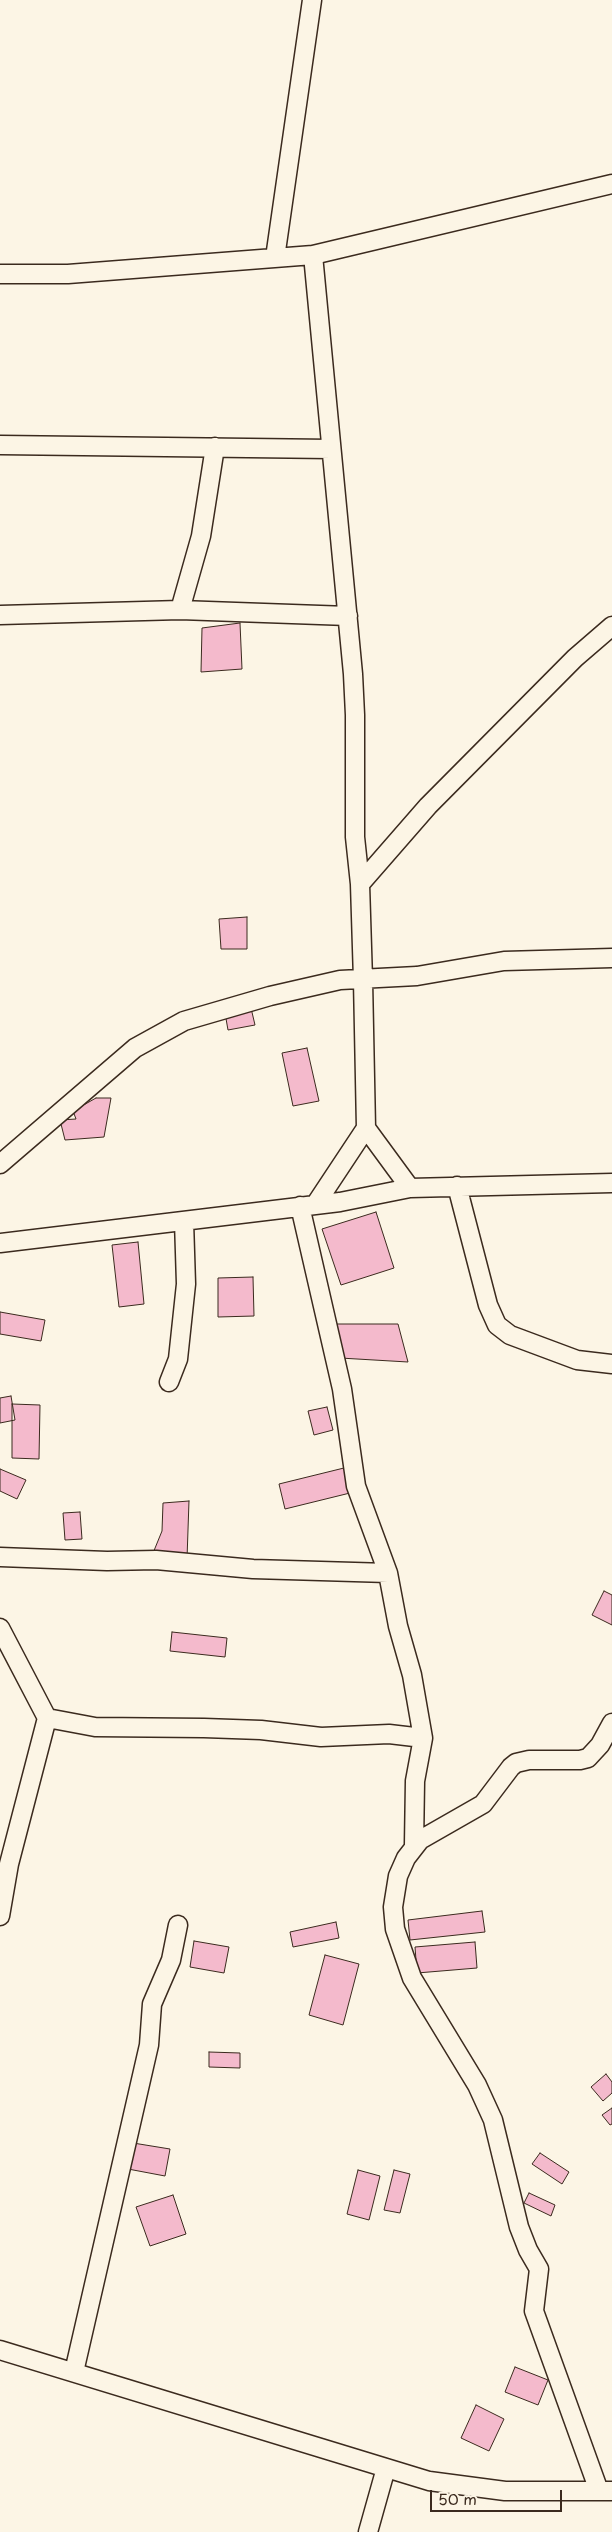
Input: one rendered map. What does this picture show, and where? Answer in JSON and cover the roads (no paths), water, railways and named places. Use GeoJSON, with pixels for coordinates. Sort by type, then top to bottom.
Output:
{"type":"FeatureCollection","features":[{"type":"Feature","properties":{"kind":"street"},"geometry":{"type":"LineString","coordinates":[[275,258],[312,0]]}},
{"type":"Feature","properties":{"kind":"street"},"geometry":{"type":"LineString","coordinates":[[0,274],[68,274],[313,255],[612,184]]}},
{"type":"Feature","properties":{"kind":"street"},"geometry":{"type":"LineString","coordinates":[[313,255],[348,616],[355,714],[355,838],[360,884],[366,1128],[410,1188]]}},
{"type":"Feature","properties":{"kind":"street"},"geometry":{"type":"LineString","coordinates":[[0,446],[331,448]]}},
{"type":"Feature","properties":{"kind":"street"},"geometry":{"type":"LineString","coordinates":[[180,610],[201,536],[215,447]]}},
{"type":"Feature","properties":{"kind":"street"},"geometry":{"type":"LineString","coordinates":[[0,615],[180,610],[348,616]]}},
{"type":"Feature","properties":{"kind":"street"},"geometry":{"type":"LineString","coordinates":[[360,884],[428,806],[575,658],[612,626]]}},
{"type":"Feature","properties":{"kind":"street"},"geometry":{"type":"LineString","coordinates":[[0,1164],[135,1048],[184,1021],[270,996],[340,980],[417,976],[504,961],[612,958]]}},
{"type":"Feature","properties":{"kind":"street"},"geometry":{"type":"LineString","coordinates":[[0,2350],[430,2481],[462,2487],[505,2491],[605,2491],[534,2311],[539,2269],[528,2250],[519,2227],[493,2120],[477,2085],[412,1978],[395,1929],[393,1907],[398,1876],[414,1846],[415,1782],[423,1738],[412,1674],[398,1626],[388,1573],[356,1486],[342,1389],[308,1206],[366,1128]]}},
{"type":"Feature","properties":{"kind":"street"},"geometry":{"type":"LineString","coordinates":[[0,1244],[308,1206],[410,1188],[612,1183]]}},
{"type":"Feature","properties":{"kind":"street"},"geometry":{"type":"LineString","coordinates":[[457,1186],[488,1304],[497,1325],[510,1335],[577,1360],[612,1364]]}},
{"type":"Feature","properties":{"kind":"street"},"geometry":{"type":"LineString","coordinates":[[169,1382],[178,1360],[186,1284],[184,1221]]}},
{"type":"Feature","properties":{"kind":"street"},"geometry":{"type":"LineString","coordinates":[[0,1557],[107,1561],[156,1560],[253,1569],[388,1573]]}},
{"type":"Feature","properties":{"kind":"street"},"geometry":{"type":"LineString","coordinates":[[0,1628],[47,1718],[9,1864],[0,1916]]}},
{"type":"Feature","properties":{"kind":"street"},"geometry":{"type":"LineString","coordinates":[[47,1718],[95,1727],[262,1730],[321,1737],[389,1734],[423,1738]]}},
{"type":"Feature","properties":{"kind":"street"},"geometry":{"type":"LineString","coordinates":[[414,1846],[483,1804],[513,1765],[529,1760],[585,1759],[600,1745],[612,1723]]}},
{"type":"Feature","properties":{"kind":"street"},"geometry":{"type":"LineString","coordinates":[[74,2372],[149,2045],[152,2004],[171,1960],[178,1925]]}},
{"type":"Feature","properties":{"kind":"street"},"geometry":{"type":"LineString","coordinates":[[368,2532],[386,2468]]}}]}
